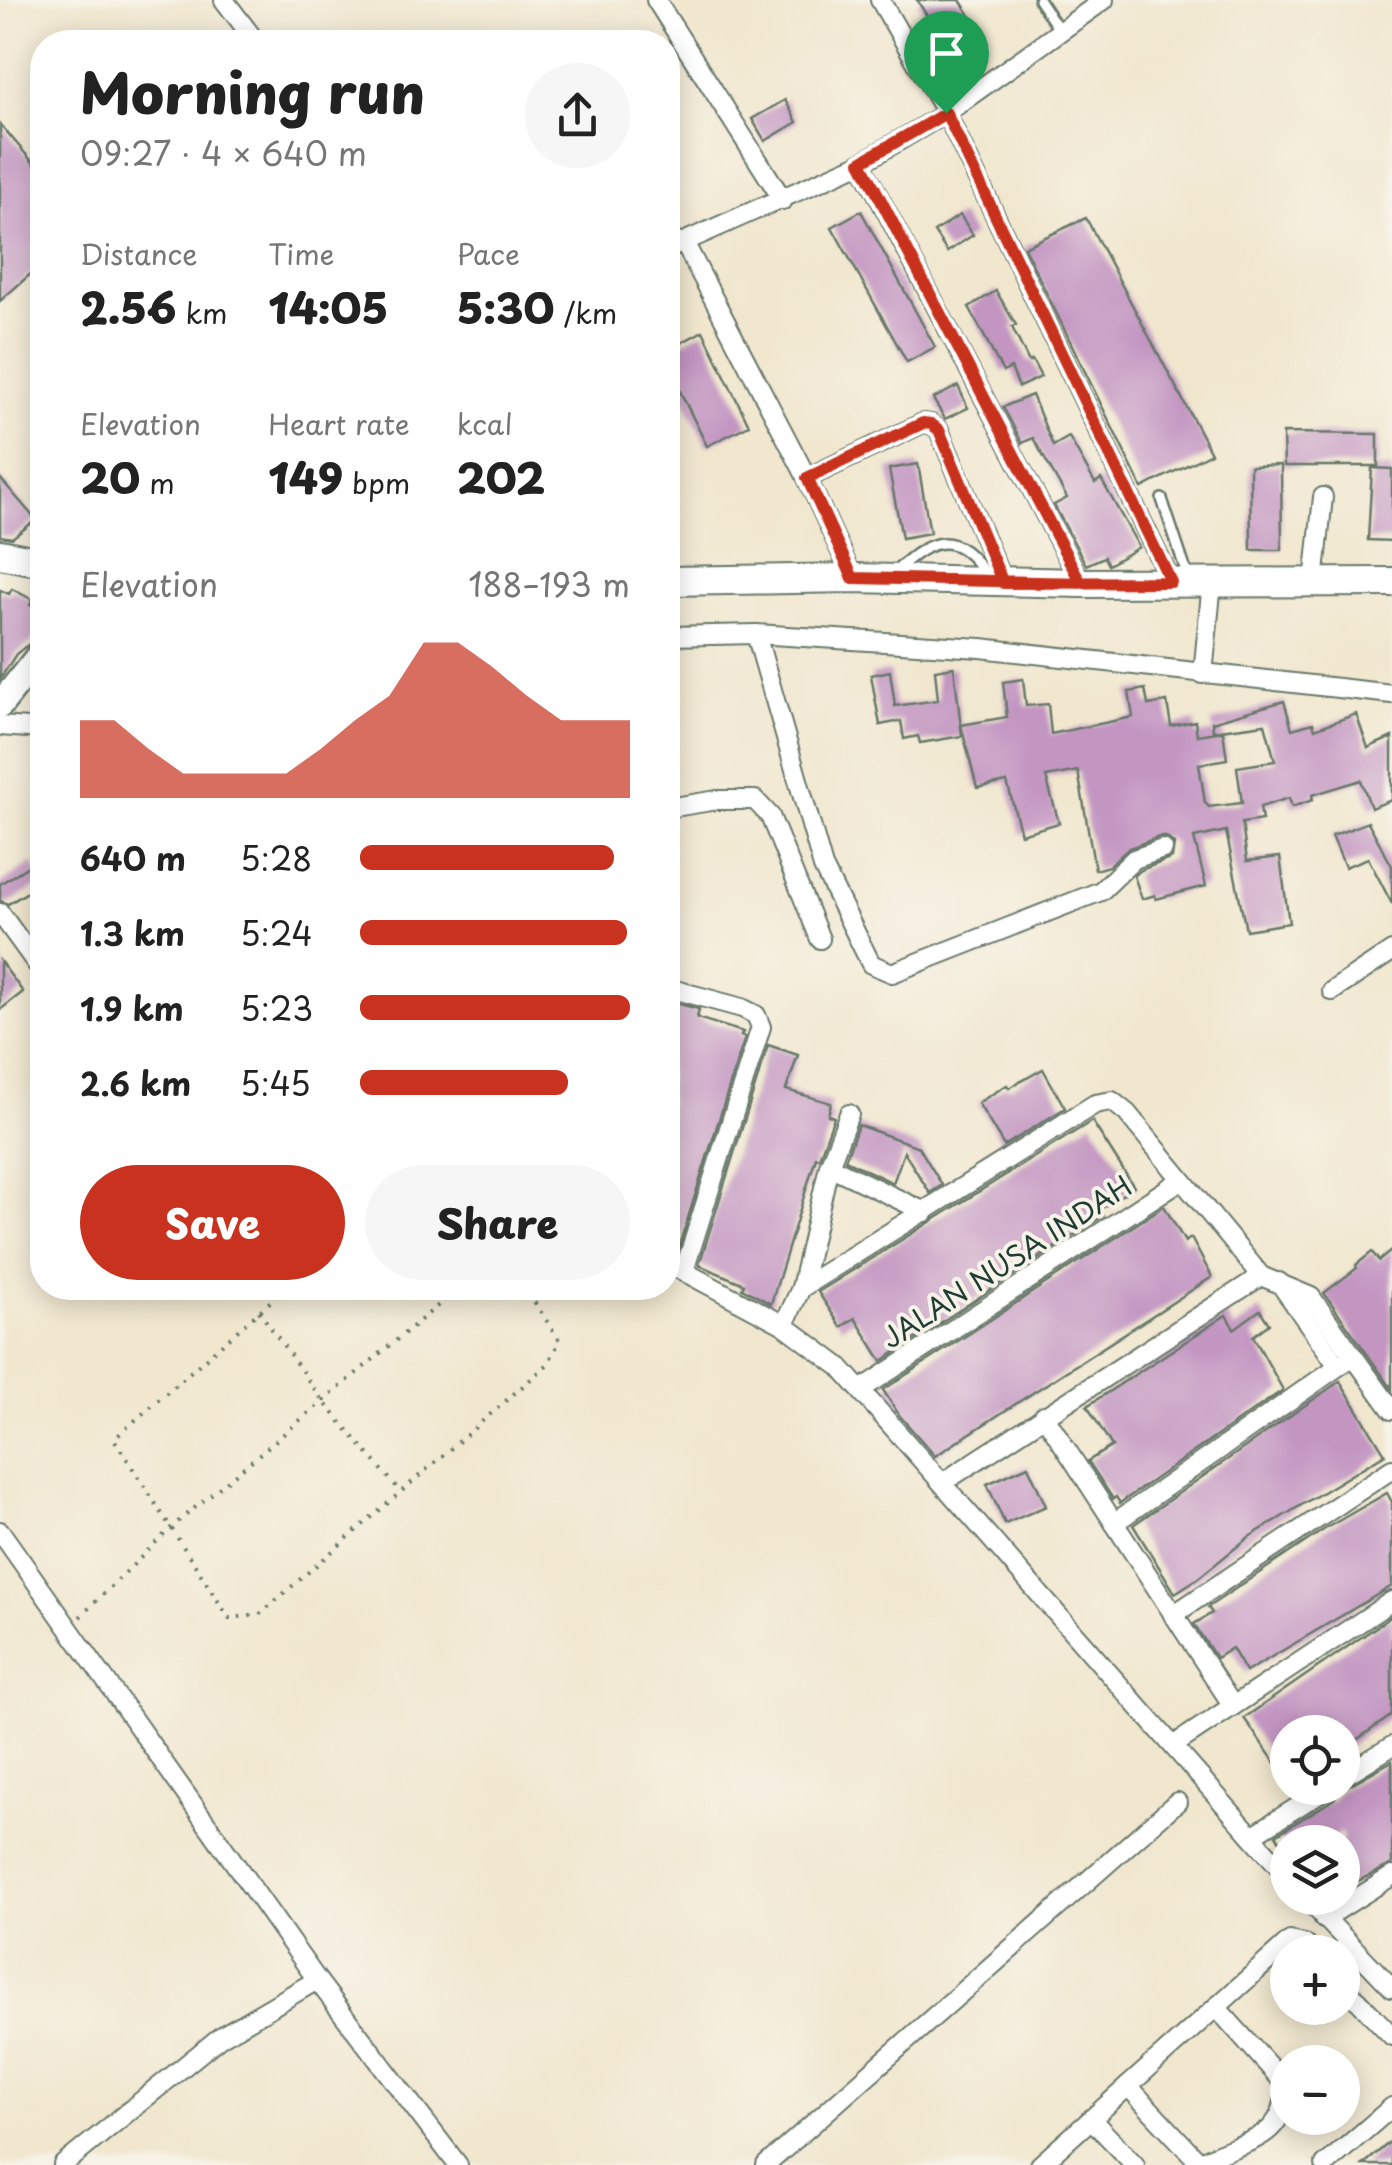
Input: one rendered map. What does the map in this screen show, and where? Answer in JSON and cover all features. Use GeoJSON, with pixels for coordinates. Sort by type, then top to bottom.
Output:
{"type":"FeatureCollection","features":[{"type":"Feature","properties":{"kind":"main road"},"geometry":{"type":"LineString","coordinates":[[0,554],[30,560]]}},
{"type":"Feature","properties":{"kind":"main road"},"geometry":{"type":"LineString","coordinates":[[680,581],[853,578],[997,583],[1392,582]]}},
{"type":"Feature","properties":{"kind":"main road"},"geometry":{"type":"LineString","coordinates":[[7,698],[30,668]]}},
{"type":"Feature","properties":{"kind":"street"},"geometry":{"type":"LineString","coordinates":[[224,0],[247,30]]}},
{"type":"Feature","properties":{"kind":"street"},"geometry":{"type":"LineString","coordinates":[[656,0],[675,30]]}},
{"type":"Feature","properties":{"kind":"street"},"geometry":{"type":"LineString","coordinates":[[880,0],[946,113],[1191,582],[1208,636],[1203,674]]}},
{"type":"Feature","properties":{"kind":"street"},"geometry":{"type":"LineString","coordinates":[[680,244],[861,162],[946,113],[1104,0]]}},
{"type":"Feature","properties":{"kind":"street"},"geometry":{"type":"LineString","coordinates":[[680,38],[783,200]]}},
{"type":"Feature","properties":{"kind":"street"},"geometry":{"type":"LineString","coordinates":[[861,162],[1081,583]]}},
{"type":"Feature","properties":{"kind":"street"},"geometry":{"type":"LineString","coordinates":[[680,253],[807,478],[853,578]]}},
{"type":"Feature","properties":{"kind":"street"},"geometry":{"type":"LineString","coordinates":[[807,478],[923,423],[931,424],[939,430],[997,583]]}},
{"type":"Feature","properties":{"kind":"street"},"geometry":{"type":"LineString","coordinates":[[1314,582],[1323,497]]}},
{"type":"Feature","properties":{"kind":"street"},"geometry":{"type":"LineString","coordinates":[[680,636],[756,634],[981,648],[1392,694]]}},
{"type":"Feature","properties":{"kind":"street"},"geometry":{"type":"LineString","coordinates":[[756,634],[823,867],[871,964],[892,974],[1101,891],[1134,859],[1162,849]]}},
{"type":"Feature","properties":{"kind":"street"},"geometry":{"type":"LineString","coordinates":[[0,726],[30,730]]}},
{"type":"Feature","properties":{"kind":"street"},"geometry":{"type":"LineString","coordinates":[[680,806],[717,800],[755,800],[762,805],[820,939]]}},
{"type":"Feature","properties":{"kind":"street"},"geometry":{"type":"LineString","coordinates":[[0,913],[30,954]]}},
{"type":"Feature","properties":{"kind":"street"},"geometry":{"type":"LineString","coordinates":[[1332,991],[1392,951]]}},
{"type":"Feature","properties":{"kind":"street"},"geometry":{"type":"LineString","coordinates":[[680,991],[742,1008],[756,1016],[760,1027],[680,1256]]}},
{"type":"Feature","properties":{"kind":"street"},"geometry":{"type":"LineString","coordinates":[[801,1288],[1094,1104],[1112,1101],[1127,1112],[1181,1180],[1392,1410]]}},
{"type":"Feature","properties":{"kind":"street"},"geometry":{"type":"LineString","coordinates":[[784,1325],[801,1288],[830,1166],[849,1114]]}},
{"type":"Feature","properties":{"kind":"street"},"geometry":{"type":"LineString","coordinates":[[830,1166],[925,1212]]}},
{"type":"Feature","properties":{"kind":"street","name":"JALAN NUSA INDAH"},"geometry":{"type":"LineString","coordinates":[[862,1389],[1181,1180]]}},
{"type":"Feature","properties":{"kind":"street"},"geometry":{"type":"LineString","coordinates":[[680,1269],[784,1325],[840,1367],[1270,1856]]}},
{"type":"Feature","properties":{"kind":"street"},"geometry":{"type":"LineString","coordinates":[[942,1483],[1044,1415],[1270,1279]]}},
{"type":"Feature","properties":{"kind":"street"},"geometry":{"type":"LineString","coordinates":[[1114,1523],[1346,1361]]}},
{"type":"Feature","properties":{"kind":"street"},"geometry":{"type":"LineString","coordinates":[[1044,1415],[1232,1706]]}},
{"type":"Feature","properties":{"kind":"street"},"geometry":{"type":"LineString","coordinates":[[1174,1615],[1392,1469]]}},
{"type":"Feature","properties":{"kind":"street"},"geometry":{"type":"LineString","coordinates":[[0,1531],[317,1980],[458,2165]]}},
{"type":"Feature","properties":{"kind":"street"},"geometry":{"type":"LineString","coordinates":[[1174,1745],[1392,1601]]}},
{"type":"Feature","properties":{"kind":"street"},"geometry":{"type":"LineString","coordinates":[[1360,1766],[1392,1746]]}},
{"type":"Feature","properties":{"kind":"street"},"geometry":{"type":"LineString","coordinates":[[766,2165],[1177,1802]]}},
{"type":"Feature","properties":{"kind":"street"},"geometry":{"type":"LineString","coordinates":[[1252,1836],[1300,1805]]}},
{"type":"Feature","properties":{"kind":"street"},"geometry":{"type":"LineString","coordinates":[[1324,1919],[1392,1876]]}},
{"type":"Feature","properties":{"kind":"street"},"geometry":{"type":"LineString","coordinates":[[1321,1915],[1392,1988]]}},
{"type":"Feature","properties":{"kind":"street"},"geometry":{"type":"LineString","coordinates":[[1040,2165],[1270,1959]]}},
{"type":"Feature","properties":{"kind":"street"},"geometry":{"type":"LineString","coordinates":[[63,2165],[220,2037],[317,1980]]}},
{"type":"Feature","properties":{"kind":"street"},"geometry":{"type":"LineString","coordinates":[[1360,2003],[1392,2036]]}},
{"type":"Feature","properties":{"kind":"street"},"geometry":{"type":"LineString","coordinates":[[1128,2086],[1198,2164],[1258,2138],[1278,2122],[1286,2106],[1286,2085],[1216,2007]]}},
{"type":"Feature","properties":{"kind":"street"},"geometry":{"type":"LineString","coordinates":[[1325,2165],[1392,2106]]}},
{"type":"Feature","properties":{"kind":"street"},"geometry":{"type":"LineString","coordinates":[[1091,2119],[1135,2165]]}},
{"type":"Feature","properties":{"kind":"lane"},"geometry":{"type":"LineString","coordinates":[[1039,0],[1060,31]]}},
{"type":"Feature","properties":{"kind":"lane"},"geometry":{"type":"LineString","coordinates":[[1162,499],[1191,582]]}},
{"type":"Feature","properties":{"kind":"lane"},"geometry":{"type":"LineString","coordinates":[[886,580],[914,553],[930,545],[948,543],[972,553],[997,583]]}},
{"type":"Feature","properties":{"kind":"path"},"geometry":{"type":"LineString","coordinates":[[272,1300],[114,1439],[230,1618],[259,1615],[547,1364],[560,1341],[533,1300]]}},
{"type":"Feature","properties":{"kind":"path"},"geometry":{"type":"LineString","coordinates":[[70,1628],[173,1526],[444,1300]]}},
{"type":"Feature","properties":{"kind":"path"},"geometry":{"type":"LineString","coordinates":[[259,1311],[322,1401],[401,1492]]}},
{"type":"Feature","properties":{"kind":"building"},"geometry":{"type":"Polygon","coordinates":[[[917,0],[960,0],[987,42],[956,62],[917,0]]]}},
{"type":"Feature","properties":{"kind":"building"},"geometry":{"type":"Polygon","coordinates":[[[941,57],[962,86],[950,95],[932,64],[941,57]]]}},
{"type":"Feature","properties":{"kind":"building"},"geometry":{"type":"Polygon","coordinates":[[[785,100],[797,122],[765,141],[752,119],[785,100]]]}},
{"type":"Feature","properties":{"kind":"building"},"geometry":{"type":"Polygon","coordinates":[[[0,124],[30,159],[30,275],[0,301],[0,124]]]}},
{"type":"Feature","properties":{"kind":"building"},"geometry":{"type":"Polygon","coordinates":[[[861,211],[935,347],[907,362],[832,227],[861,211]]]}},
{"type":"Feature","properties":{"kind":"building"},"geometry":{"type":"Polygon","coordinates":[[[960,215],[973,235],[947,252],[934,232],[960,215]]]}},
{"type":"Feature","properties":{"kind":"building"},"geometry":{"type":"Polygon","coordinates":[[[1086,218],[1211,453],[1142,488],[1024,247],[1086,218]]]}},
{"type":"Feature","properties":{"kind":"building"},"geometry":{"type":"Polygon","coordinates":[[[996,291],[1016,325],[1012,327],[1029,362],[1032,360],[1041,377],[1019,387],[1011,368],[1003,372],[969,307],[996,291]]]}},
{"type":"Feature","properties":{"kind":"building"},"geometry":{"type":"Polygon","coordinates":[[[703,331],[749,425],[707,446],[680,391],[680,343],[703,331]]]}},
{"type":"Feature","properties":{"kind":"building"},"geometry":{"type":"Polygon","coordinates":[[[958,386],[968,408],[945,419],[933,399],[958,386]]]}},
{"type":"Feature","properties":{"kind":"building"},"geometry":{"type":"Polygon","coordinates":[[[1032,395],[1053,446],[1069,437],[1095,483],[1101,479],[1139,547],[1108,565],[1104,557],[1086,565],[1054,505],[1067,498],[1033,438],[1022,443],[1003,407],[1032,395]]]}},
{"type":"Feature","properties":{"kind":"building"},"geometry":{"type":"Polygon","coordinates":[[[1283,433],[1378,434],[1378,466],[1284,466],[1283,433]]]}},
{"type":"Feature","properties":{"kind":"building"},"geometry":{"type":"Polygon","coordinates":[[[918,464],[930,533],[902,538],[889,469],[918,464]]]}},
{"type":"Feature","properties":{"kind":"building"},"geometry":{"type":"Polygon","coordinates":[[[1281,465],[1282,550],[1251,550],[1250,466],[1281,465]]]}},
{"type":"Feature","properties":{"kind":"building"},"geometry":{"type":"Polygon","coordinates":[[[1372,468],[1392,469],[1392,541],[1368,540],[1372,468]]]}},
{"type":"Feature","properties":{"kind":"building"},"geometry":{"type":"Polygon","coordinates":[[[0,478],[30,513],[30,524],[12,538],[0,536],[0,478]]]}},
{"type":"Feature","properties":{"kind":"building"},"geometry":{"type":"Polygon","coordinates":[[[12,589],[30,598],[30,643],[16,654],[0,679],[0,590],[9,594],[12,589]]]}},
{"type":"Feature","properties":{"kind":"building"},"geometry":{"type":"Polygon","coordinates":[[[954,667],[962,736],[920,743],[918,736],[904,739],[901,721],[880,725],[871,675],[890,671],[895,706],[938,700],[935,670],[954,667]]]}},
{"type":"Feature","properties":{"kind":"building"},"geometry":{"type":"Polygon","coordinates":[[[1023,679],[1026,706],[1048,704],[1051,734],[1133,717],[1129,692],[1145,689],[1148,705],[1167,702],[1171,726],[1195,721],[1197,735],[1223,731],[1227,759],[1199,764],[1209,807],[1242,803],[1237,767],[1275,761],[1265,724],[1213,731],[1212,722],[1284,701],[1292,729],[1313,723],[1315,729],[1356,714],[1368,748],[1392,737],[1392,800],[1371,808],[1361,780],[1312,795],[1313,800],[1292,807],[1289,798],[1260,807],[1262,820],[1242,823],[1247,861],[1280,857],[1289,923],[1246,930],[1226,831],[1194,838],[1206,886],[1142,899],[1134,876],[1172,858],[1174,844],[1159,837],[1129,848],[1109,866],[1095,870],[1078,771],[1046,777],[1059,823],[1021,834],[1007,782],[977,788],[961,725],[1007,717],[1003,682],[1023,679]]]}},
{"type":"Feature","properties":{"kind":"building"},"geometry":{"type":"Polygon","coordinates":[[[1368,822],[1392,866],[1392,904],[1368,858],[1345,867],[1332,836],[1368,822]]]}},
{"type":"Feature","properties":{"kind":"building"},"geometry":{"type":"Polygon","coordinates":[[[30,865],[30,890],[8,904],[0,901],[0,884],[30,865]]]}},
{"type":"Feature","properties":{"kind":"building"},"geometry":{"type":"Polygon","coordinates":[[[0,961],[23,992],[0,1010],[0,961]]]}},
{"type":"Feature","properties":{"kind":"building"},"geometry":{"type":"Polygon","coordinates":[[[680,1004],[699,1009],[697,1018],[743,1032],[741,1036],[745,1037],[680,1244],[680,1004]]]}},
{"type":"Feature","properties":{"kind":"building"},"geometry":{"type":"Polygon","coordinates":[[[768,1045],[798,1055],[786,1090],[831,1103],[828,1115],[834,1117],[819,1158],[816,1157],[771,1304],[742,1288],[744,1284],[699,1265],[768,1045]]]}},
{"type":"Feature","properties":{"kind":"building"},"geometry":{"type":"Polygon","coordinates":[[[1043,1069],[1065,1108],[1004,1146],[978,1103],[1043,1069]]]}},
{"type":"Feature","properties":{"kind":"building"},"geometry":{"type":"Polygon","coordinates":[[[1092,1121],[1134,1187],[1099,1210],[1103,1216],[882,1361],[855,1318],[841,1327],[818,1292],[1092,1121]]]}},
{"type":"Feature","properties":{"kind":"building"},"geometry":{"type":"Polygon","coordinates":[[[858,1125],[919,1147],[942,1185],[930,1193],[904,1152],[893,1183],[845,1160],[858,1125]]]}},
{"type":"Feature","properties":{"kind":"building"},"geometry":{"type":"Polygon","coordinates":[[[1164,1206],[1185,1242],[1191,1238],[1212,1277],[935,1456],[883,1390],[1164,1206]]]}},
{"type":"Feature","properties":{"kind":"building"},"geometry":{"type":"Polygon","coordinates":[[[1392,1250],[1392,1389],[1324,1293],[1372,1252],[1379,1261],[1392,1250]]]}},
{"type":"Feature","properties":{"kind":"building"},"geometry":{"type":"Polygon","coordinates":[[[1260,1310],[1269,1324],[1253,1336],[1283,1390],[1120,1503],[1116,1497],[1113,1499],[1088,1461],[1112,1446],[1087,1406],[1226,1315],[1234,1329],[1260,1310]]]}},
{"type":"Feature","properties":{"kind":"building"},"geometry":{"type":"Polygon","coordinates":[[[1340,1381],[1385,1454],[1249,1537],[1175,1593],[1133,1525],[1340,1381]]]}},
{"type":"Feature","properties":{"kind":"building"},"geometry":{"type":"Polygon","coordinates":[[[1028,1466],[1046,1506],[1005,1524],[987,1484],[1028,1466]]]}},
{"type":"Feature","properties":{"kind":"building"},"geometry":{"type":"Polygon","coordinates":[[[1387,1493],[1392,1502],[1392,1586],[1246,1672],[1232,1648],[1216,1658],[1194,1624],[1212,1613],[1208,1607],[1328,1527],[1387,1493]]]}},
{"type":"Feature","properties":{"kind":"building"},"geometry":{"type":"Polygon","coordinates":[[[1392,1616],[1392,1715],[1360,1737],[1360,1715],[1270,1715],[1270,1755],[1244,1718],[1392,1616]]]}},
{"type":"Feature","properties":{"kind":"building"},"geometry":{"type":"Polygon","coordinates":[[[1392,1761],[1392,1864],[1360,1880],[1360,1825],[1292,1825],[1324,1805],[1360,1805],[1360,1779],[1392,1761]]]}},
{"type":"Feature","properties":{"kind":"building"},"geometry":{"type":"Polygon","coordinates":[[[1392,2140],[1392,2165],[1363,2165],[1392,2140]]]}},
{"type":"Feature","properties":{"kind":"route"},"geometry":{"type":"LineString","coordinates":[[946,113],[861,162],[1081,583],[1003,583],[853,578],[807,478],[923,423],[939,430],[1003,583],[1081,583],[1171,582],[946,113]]}}]}
